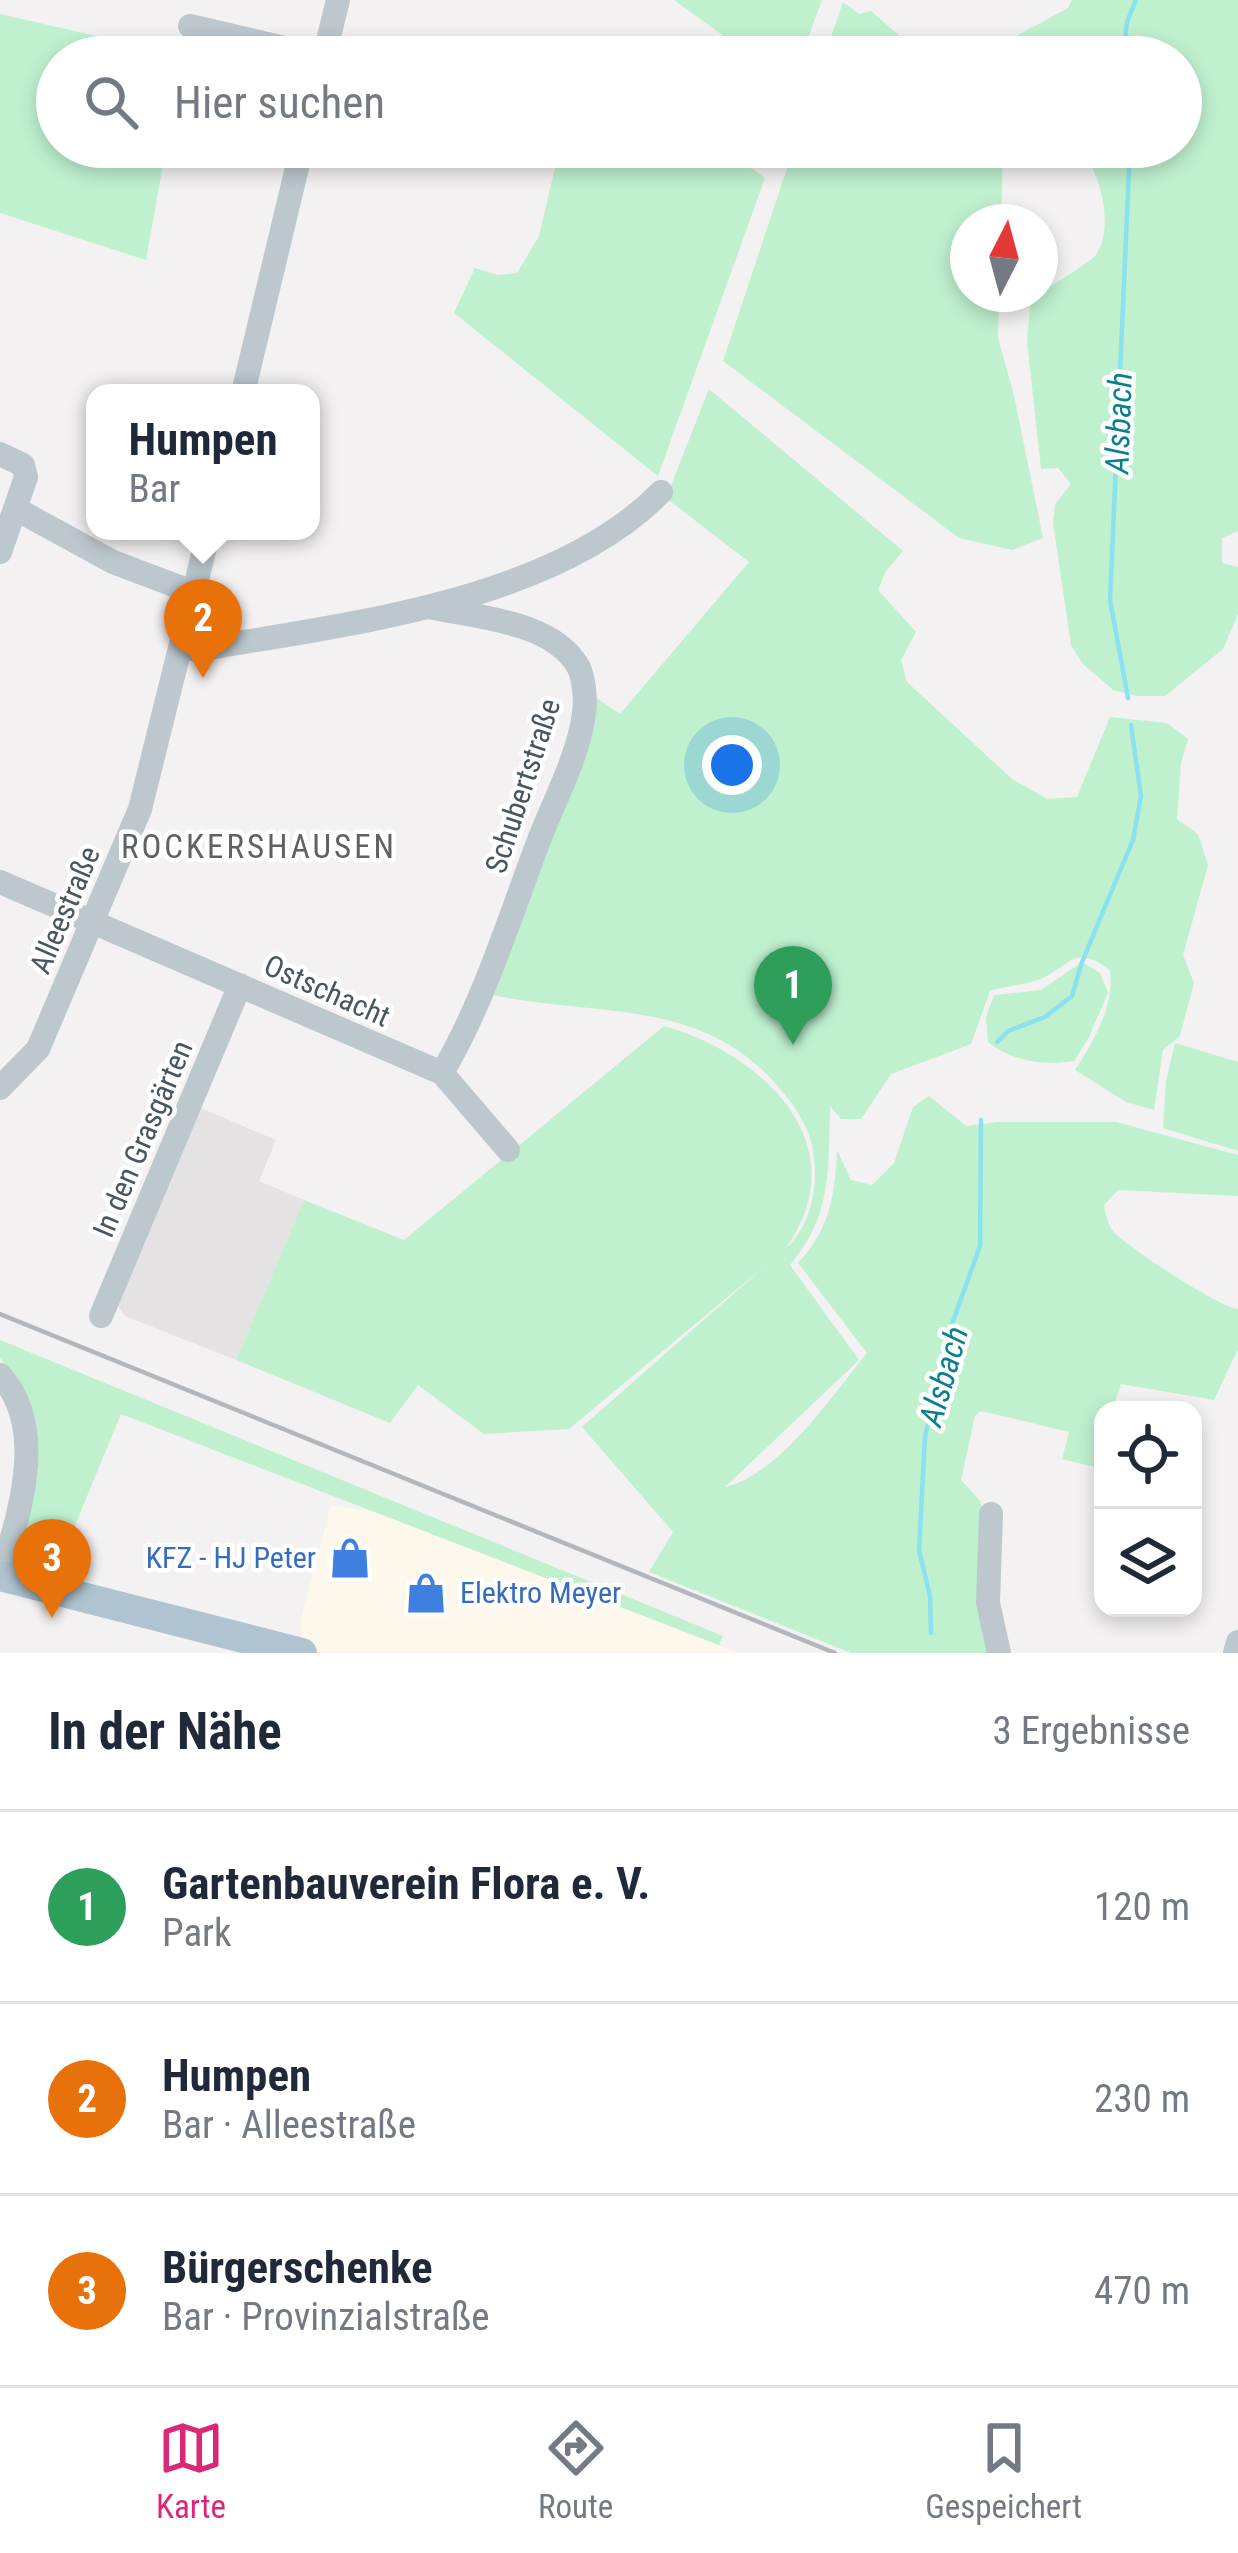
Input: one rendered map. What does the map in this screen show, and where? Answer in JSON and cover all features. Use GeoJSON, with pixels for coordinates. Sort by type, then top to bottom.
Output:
{"type":"FeatureCollection","features":[{"type":"Feature","properties":{"kind":"main road"},"geometry":{"type":"LineString","coordinates":[[0,1576],[302,1653]]}},
{"type":"Feature","properties":{"kind":"street"},"geometry":{"type":"LineString","coordinates":[[329,36],[338,0]]}},
{"type":"Feature","properties":{"kind":"street"},"geometry":{"type":"LineString","coordinates":[[190,26],[233,36]]}},
{"type":"Feature","properties":{"kind":"street"},"geometry":{"type":"LineString","coordinates":[[245,384],[297,168]]}},
{"type":"Feature","properties":{"kind":"street"},"geometry":{"type":"LineString","coordinates":[[0,454],[23,465],[26,477],[0,551]]}},
{"type":"Feature","properties":{"kind":"street","name":"Schubertstraße"},"geometry":{"type":"LineString","coordinates":[[181,646],[196,650],[429,608],[536,570],[598,540],[636,518],[661,492]]}},
{"type":"Feature","properties":{"kind":"street"},"geometry":{"type":"LineString","coordinates":[[16,509],[113,562],[194,593]]}},
{"type":"Feature","properties":{"kind":"street","name":"Alleestraße"},"geometry":{"type":"LineString","coordinates":[[0,1088],[38,1049],[140,809],[207,540]]}},
{"type":"Feature","properties":{"kind":"street","name":"Schubertstraße"},"geometry":{"type":"LineString","coordinates":[[429,608],[504,624],[556,643],[580,670],[584,692],[584,714],[566,771],[485,986],[442,1073]]}},
{"type":"Feature","properties":{"kind":"street","name":"Ostschacht"},"geometry":{"type":"LineString","coordinates":[[0,882],[442,1073],[508,1150]]}},
{"type":"Feature","properties":{"kind":"street","name":"In den Grasgärten"},"geometry":{"type":"LineString","coordinates":[[101,1316],[240,986]]}},
{"type":"Feature","properties":{"kind":"street"},"geometry":{"type":"LineString","coordinates":[[0,1375],[22,1418],[27,1464],[0,1576]]}},
{"type":"Feature","properties":{"kind":"street"},"geometry":{"type":"LineString","coordinates":[[991,1514],[988,1603],[999,1653]]}},
{"type":"Feature","properties":{"kind":"street"},"geometry":{"type":"LineString","coordinates":[[1235,1653],[1238,1642]]}},
{"type":"Feature","properties":{"kind":"shaded area"},"geometry":{"type":"Polygon","coordinates":[[[198,1107],[276,1140],[259,1181],[304,1200],[236,1360],[125,1316],[118,1306],[198,1107]]]}},
{"type":"Feature","properties":{"kind":"shaded area"},"geometry":{"type":"Polygon","coordinates":[[[331,1505],[377,1512],[738,1653],[301,1653],[301,1618],[331,1505]]]}},
{"type":"Feature","properties":{"kind":"green space"},"geometry":{"type":"Polygon","coordinates":[[[674,0],[822,0],[809,36],[724,36],[674,0]]]}},
{"type":"Feature","properties":{"kind":"green space"},"geometry":{"type":"Polygon","coordinates":[[[1072,0],[1238,0],[1238,531],[1222,538],[1222,563],[1238,567],[1238,614],[1223,649],[1165,696],[1113,690],[1082,663],[1071,645],[1053,523],[1055,504],[1071,484],[1058,468],[1041,469],[1027,341],[1030,312],[1058,312],[1058,282],[1095,256],[1101,244],[1105,215],[1092,168],[1202,168],[1202,36],[1016,36],[1068,8],[1072,0]]]}},
{"type":"Feature","properties":{"kind":"green space"},"geometry":{"type":"Polygon","coordinates":[[[843,2],[859,14],[871,11],[900,36],[831,36],[843,2]]]}},
{"type":"Feature","properties":{"kind":"green space"},"geometry":{"type":"Polygon","coordinates":[[[0,14],[97,36],[36,36],[36,168],[162,168],[146,260],[0,213],[0,14]]]}},
{"type":"Feature","properties":{"kind":"green space"},"geometry":{"type":"Polygon","coordinates":[[[555,168],[751,168],[765,178],[658,476],[454,313],[475,268],[497,275],[517,273],[539,236],[555,168]]]}},
{"type":"Feature","properties":{"kind":"green space"},"geometry":{"type":"Polygon","coordinates":[[[787,168],[1002,168],[1001,204],[950,204],[950,312],[999,312],[998,338],[1043,538],[1012,550],[959,538],[723,361],[787,168]]]}},
{"type":"Feature","properties":{"kind":"green space"},"geometry":{"type":"Polygon","coordinates":[[[709,389],[903,551],[878,590],[916,632],[901,660],[907,682],[1012,779],[1047,799],[1077,797],[1110,717],[1167,723],[1188,739],[1181,763],[1177,819],[1198,834],[1208,865],[1183,955],[1194,983],[1180,1036],[1163,1050],[1154,1110],[1126,1102],[1075,1070],[1102,1022],[1111,983],[1110,970],[1088,958],[1073,960],[1040,979],[990,991],[971,1044],[891,1074],[861,1119],[841,1119],[830,1106],[828,1171],[821,1209],[790,1265],[859,1360],[725,1487],[765,1467],[785,1450],[867,1353],[798,1263],[829,1211],[837,1150],[851,1180],[872,1185],[894,1163],[913,1107],[929,1096],[966,1126],[1116,1122],[1238,1155],[1238,1196],[1118,1190],[1104,1205],[1110,1226],[1122,1240],[1195,1289],[1238,1309],[1238,1349],[1214,1400],[1121,1384],[1115,1401],[1094,1401],[1094,1467],[1062,1459],[1069,1432],[981,1411],[975,1416],[961,1480],[981,1502],[979,1584],[990,1653],[851,1653],[649,1572],[673,1532],[582,1427],[765,1266],[569,1429],[484,1434],[418,1385],[390,1423],[236,1360],[304,1200],[404,1240],[664,1026],[735,1058],[766,1081],[790,1109],[806,1140],[812,1174],[805,1211],[785,1249],[806,1219],[815,1182],[809,1136],[783,1092],[746,1056],[714,1036],[679,1023],[493,995],[595,697],[620,714],[749,562],[666,498],[709,389]]]}},
{"type":"Feature","properties":{"kind":"green space"},"geometry":{"type":"Polygon","coordinates":[[[1082,962],[1100,973],[1108,993],[1074,1061],[1028,1061],[988,1042],[986,1017],[994,995],[1041,990],[1082,962]]]}},
{"type":"Feature","properties":{"kind":"green space"},"geometry":{"type":"Polygon","coordinates":[[[1175,1043],[1238,1062],[1238,1151],[1163,1128],[1175,1043]]]}},
{"type":"Feature","properties":{"kind":"green space"},"geometry":{"type":"Polygon","coordinates":[[[0,1340],[723,1636],[719,1645],[121,1414],[57,1569],[39,1564],[28,1555],[25,1544],[36,1463],[34,1426],[22,1391],[0,1358],[0,1340]]]}},
{"type":"Feature","properties":{"kind":"waterway","name":"Alsbach"},"geometry":{"type":"LineString","coordinates":[[1125,36],[1136,0]]}},
{"type":"Feature","properties":{"kind":"waterway","name":"Alsbach"},"geometry":{"type":"LineString","coordinates":[[1128,698],[1110,600],[1129,168]]}},
{"type":"Feature","properties":{"kind":"waterway","name":"Alsbach"},"geometry":{"type":"LineString","coordinates":[[997,1042],[1008,1031],[1045,1017],[1072,996],[1133,840],[1141,796],[1131,725]]}},
{"type":"Feature","properties":{"kind":"waterway","name":"Alsbach"},"geometry":{"type":"LineString","coordinates":[[931,1633],[930,1596],[919,1550],[925,1437],[947,1338],[980,1246],[981,1120]]}},
{"type":"Feature","properties":{"kind":"railway"},"geometry":{"type":"LineString","coordinates":[[0,1314],[835,1653]]}},
{"type":"Feature","properties":{"kind":"place","name":"Humpen"},"geometry":{"type":"Point","coordinates":[203,678]}},
{"type":"Feature","properties":{"kind":"place","name":"Gartenbauverein Flora e. V."},"geometry":{"type":"Point","coordinates":[793,1045]}},
{"type":"Feature","properties":{"kind":"place","name":"KFZ - HJ Peter"},"geometry":{"type":"Point","coordinates":[350,1558]}},
{"type":"Feature","properties":{"kind":"place","name":"Elektro Meyer"},"geometry":{"type":"Point","coordinates":[426,1593]}},
{"type":"Feature","properties":{"kind":"place","name":"Bürgerschenke"},"geometry":{"type":"Point","coordinates":[52,1618]}},
{"type":"Feature","properties":{"kind":"district","name":"ROCKERSHAUSEN"},"geometry":{"type":"Point","coordinates":[259,846]}}]}
